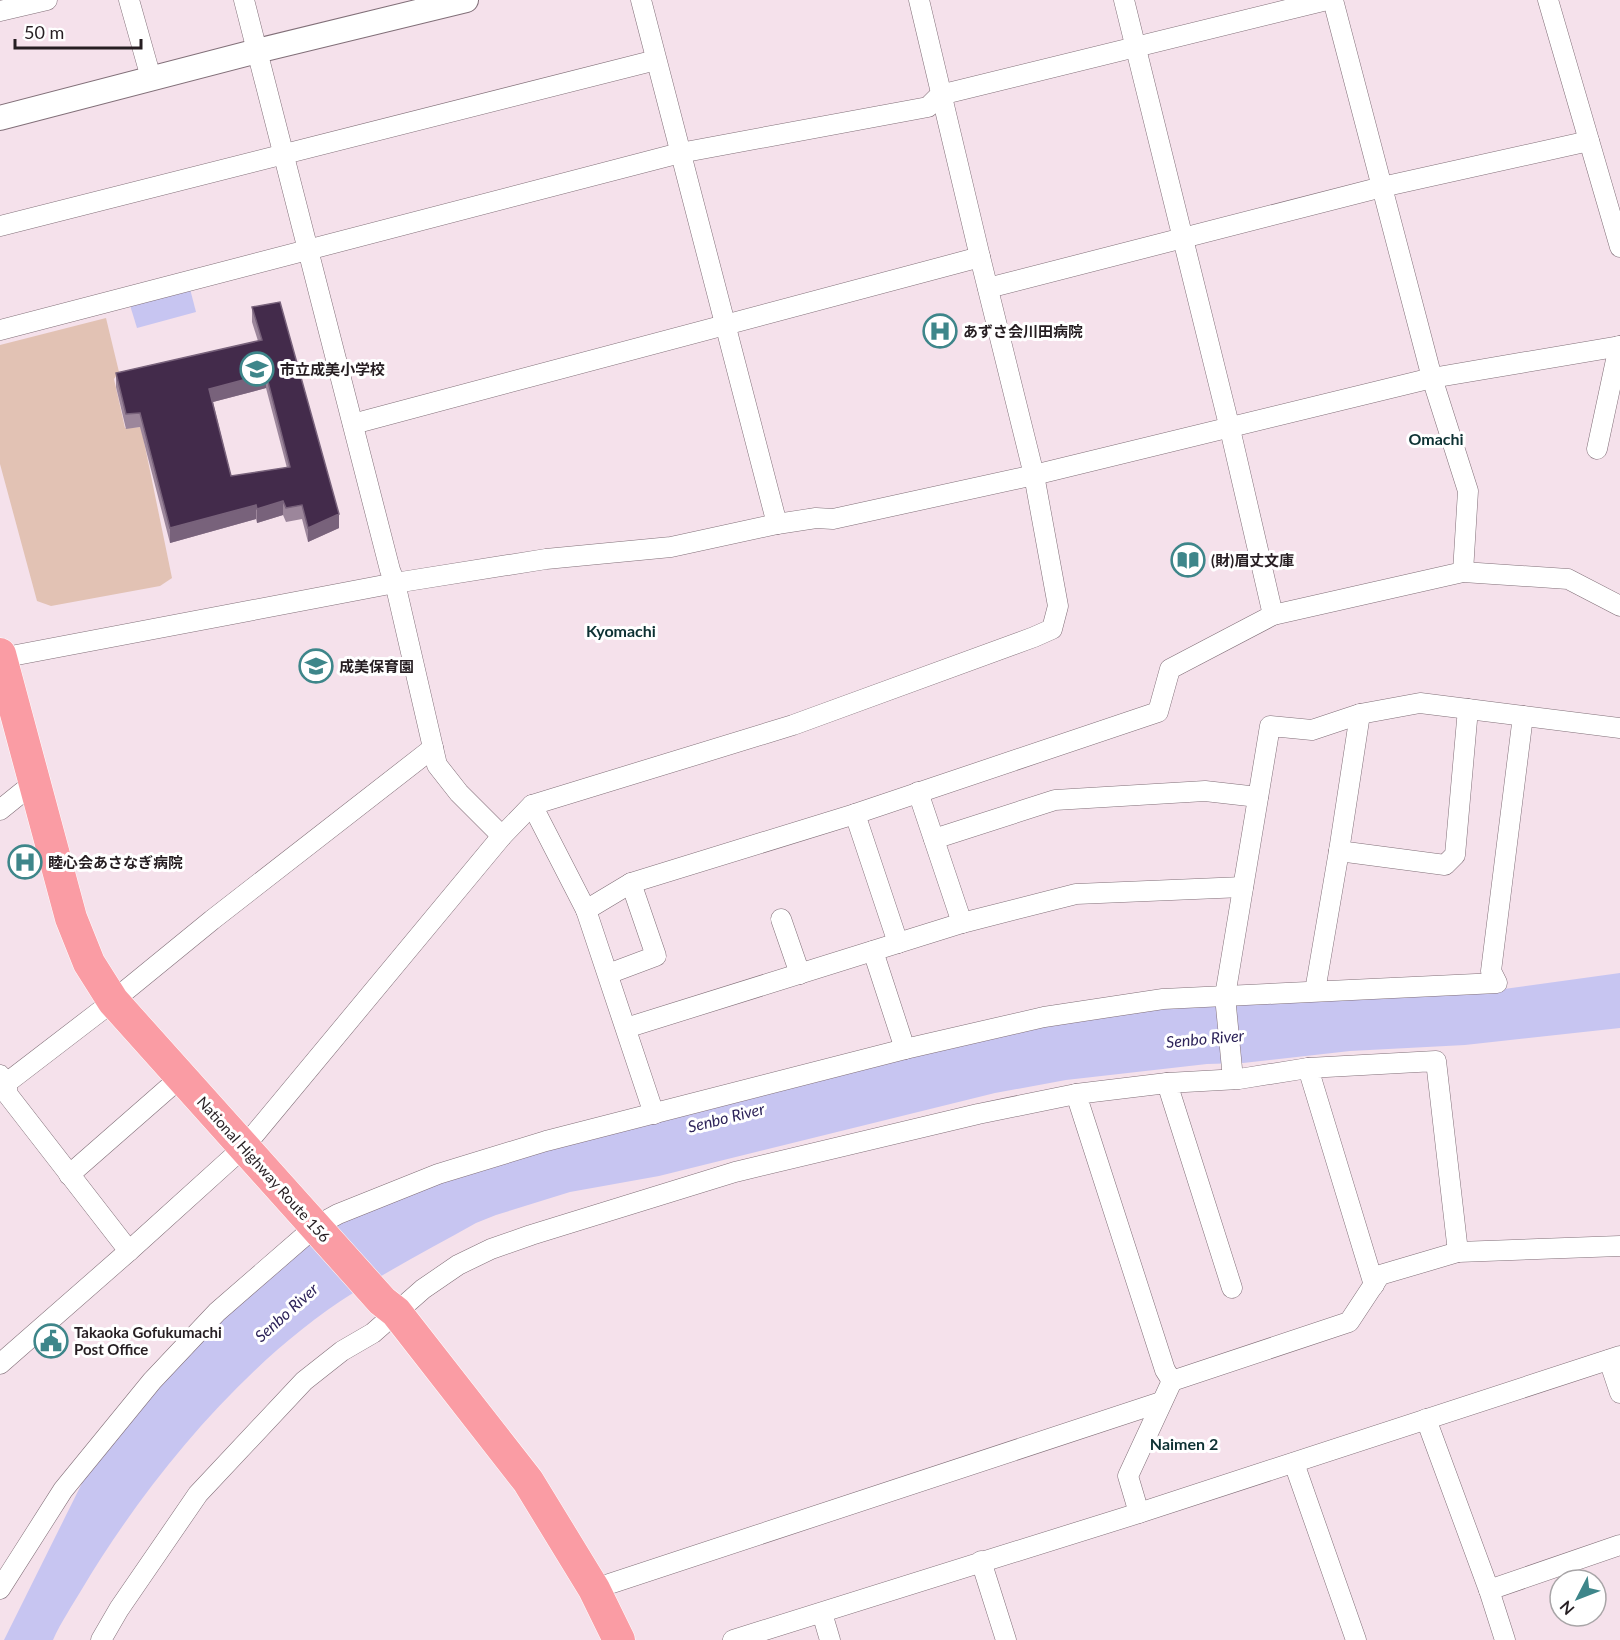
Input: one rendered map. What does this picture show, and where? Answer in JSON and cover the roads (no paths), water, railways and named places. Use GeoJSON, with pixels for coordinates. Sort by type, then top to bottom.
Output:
{"type":"FeatureCollection","features":[{"type":"Feature","properties":{"kind":"highway","name":"National Highway Route 156"},"geometry":{"type":"LineString","coordinates":[[0,657],[36,782],[71,918],[89,963],[113,1001],[389,1307],[528,1481],[594,1589],[619,1640]]}},
{"type":"Feature","properties":{"kind":"street"},"geometry":{"type":"LineString","coordinates":[[0,11],[47,0]]}},
{"type":"Feature","properties":{"kind":"street"},"geometry":{"type":"LineString","coordinates":[[129,0],[151,78]]}},
{"type":"Feature","properties":{"kind":"street"},"geometry":{"type":"LineString","coordinates":[[244,0],[395,583],[437,765],[459,793],[502,836]]}},
{"type":"Feature","properties":{"kind":"street"},"geometry":{"type":"LineString","coordinates":[[641,0],[777,524]]}},
{"type":"Feature","properties":{"kind":"street"},"geometry":{"type":"LineString","coordinates":[[0,1364],[244,1147],[502,836],[532,805],[793,725],[1052,629],[1058,606],[1034,475],[940,95],[919,0]]}},
{"type":"Feature","properties":{"kind":"street"},"geometry":{"type":"LineString","coordinates":[[1125,0],[1273,615]]}},
{"type":"Feature","properties":{"kind":"street"},"geometry":{"type":"LineString","coordinates":[[0,330],[680,153],[928,107],[940,95],[1327,0]]}},
{"type":"Feature","properties":{"kind":"street"},"geometry":{"type":"LineString","coordinates":[[1333,0],[1432,378],[1467,491],[1463,572]]}},
{"type":"Feature","properties":{"kind":"street"},"geometry":{"type":"LineString","coordinates":[[1548,0],[1620,247]]}},
{"type":"Feature","properties":{"kind":"street"},"geometry":{"type":"LineString","coordinates":[[0,118],[454,1]]}},
{"type":"Feature","properties":{"kind":"street"},"geometry":{"type":"LineString","coordinates":[[0,226],[656,60]]}},
{"type":"Feature","properties":{"kind":"street"},"geometry":{"type":"LineString","coordinates":[[988,288],[1382,187],[1589,141]]}},
{"type":"Feature","properties":{"kind":"street"},"geometry":{"type":"LineString","coordinates":[[353,424],[980,257]]}},
{"type":"Feature","properties":{"kind":"street"},"geometry":{"type":"LineString","coordinates":[[0,657],[395,583],[546,559],[672,547],[777,524],[816,518],[833,519],[1230,429],[1432,378],[1620,346],[1597,449]]}},
{"type":"Feature","properties":{"kind":"street"},"geometry":{"type":"LineString","coordinates":[[586,910],[631,883],[855,814],[1158,712],[1170,669],[1273,615],[1463,572],[1568,579],[1620,606]]}},
{"type":"Feature","properties":{"kind":"street"},"geometry":{"type":"LineString","coordinates":[[1233,1073],[1225,999],[1270,726],[1312,730],[1360,714],[1420,703],[1620,728]]}},
{"type":"Feature","properties":{"kind":"street"},"geometry":{"type":"LineString","coordinates":[[1339,851],[1445,866],[1455,855],[1468,709]]}},
{"type":"Feature","properties":{"kind":"street"},"geometry":{"type":"LineString","coordinates":[[1315,992],[1360,714]]}},
{"type":"Feature","properties":{"kind":"street"},"geometry":{"type":"LineString","coordinates":[[0,1589],[63,1490],[152,1381],[217,1312],[338,1214],[438,1174],[546,1141],[905,1049],[1044,1017],[1163,999],[1225,999],[1497,983],[1491,971],[1523,716]]}},
{"type":"Feature","properties":{"kind":"street"},"geometry":{"type":"LineString","coordinates":[[129,1251],[8,1095],[2,1082],[113,1001],[212,920],[433,748]]}},
{"type":"Feature","properties":{"kind":"street"},"geometry":{"type":"LineString","coordinates":[[0,810],[36,782]]}},
{"type":"Feature","properties":{"kind":"street"},"geometry":{"type":"LineString","coordinates":[[934,840],[1055,800],[1205,791],[1258,797]]}},
{"type":"Feature","properties":{"kind":"street"},"geometry":{"type":"LineString","coordinates":[[918,792],[962,923]]}},
{"type":"Feature","properties":{"kind":"street"},"geometry":{"type":"LineString","coordinates":[[532,805],[586,910],[654,1114]]}},
{"type":"Feature","properties":{"kind":"street"},"geometry":{"type":"LineString","coordinates":[[855,814],[898,943]]}},
{"type":"Feature","properties":{"kind":"street"},"geometry":{"type":"LineString","coordinates":[[608,974],[656,956],[631,883]]}},
{"type":"Feature","properties":{"kind":"street"},"geometry":{"type":"LineString","coordinates":[[626,1028],[962,923],[1076,894],[1243,887]]}},
{"type":"Feature","properties":{"kind":"street"},"geometry":{"type":"LineString","coordinates":[[781,919],[800,974]]}},
{"type":"Feature","properties":{"kind":"street"},"geometry":{"type":"LineString","coordinates":[[873,951],[905,1049]]}},
{"type":"Feature","properties":{"kind":"street"},"geometry":{"type":"LineString","coordinates":[[101,1640],[119,1609],[198,1494],[304,1382],[342,1352],[373,1333],[389,1307],[423,1289],[458,1265],[491,1249],[735,1172],[978,1114],[1076,1094],[1233,1073],[1436,1061],[1458,1252]]}},
{"type":"Feature","properties":{"kind":"street"},"geometry":{"type":"LineString","coordinates":[[1308,1068],[1374,1285]]}},
{"type":"Feature","properties":{"kind":"street"},"geometry":{"type":"LineString","coordinates":[[69,1175],[181,1077]]}},
{"type":"Feature","properties":{"kind":"street"},"geometry":{"type":"LineString","coordinates":[[1167,1083],[1232,1288]]}},
{"type":"Feature","properties":{"kind":"street"},"geometry":{"type":"LineString","coordinates":[[1076,1094],[1165,1370],[1172,1381]]}},
{"type":"Feature","properties":{"kind":"street"},"geometry":{"type":"LineString","coordinates":[[1139,1513],[1128,1476],[1172,1381],[1350,1322],[1380,1275],[1458,1252],[1620,1246]]}},
{"type":"Feature","properties":{"kind":"street"},"geometry":{"type":"LineString","coordinates":[[733,1640],[1139,1513],[1615,1358],[1620,1393]]}},
{"type":"Feature","properties":{"kind":"street"},"geometry":{"type":"LineString","coordinates":[[594,1589],[1161,1401]]}},
{"type":"Feature","properties":{"kind":"street"},"geometry":{"type":"LineString","coordinates":[[1426,1419],[1505,1640]]}},
{"type":"Feature","properties":{"kind":"street"},"geometry":{"type":"LineString","coordinates":[[1294,1463],[1356,1640]]}},
{"type":"Feature","properties":{"kind":"street"},"geometry":{"type":"LineString","coordinates":[[1489,1590],[1620,1545]]}},
{"type":"Feature","properties":{"kind":"street"},"geometry":{"type":"LineString","coordinates":[[981,1561],[1006,1640]]}},
{"type":"Feature","properties":{"kind":"street"},"geometry":{"type":"LineString","coordinates":[[822,1613],[830,1640]]}},
{"type":"Feature","properties":{"kind":"water"},"geometry":{"type":"Polygon","coordinates":[[[189,285],[196,312],[137,328],[129,302],[189,285]]]}},
{"type":"Feature","properties":{"kind":"water","name":"Senbo River"},"geometry":{"type":"Polygon","coordinates":[[[1620,973],[1620,1028],[1465,1045],[1350,1051],[1243,1063],[1207,1064],[1066,1080],[995,1093],[659,1176],[570,1192],[476,1223],[353,1293],[313,1321],[274,1353],[201,1426],[168,1465],[108,1548],[53,1640],[4,1640],[91,1465],[151,1390],[302,1239],[444,1177],[1008,1031],[1088,1018],[1208,1004],[1504,989],[1620,973]]]}},
{"type":"Feature","properties":{"kind":"place","name":"あずさ会川田病院"},"geometry":{"type":"Point","coordinates":[940,331]}},
{"type":"Feature","properties":{"kind":"place","name":"市立成美小学校"},"geometry":{"type":"Point","coordinates":[257,369]}},
{"type":"Feature","properties":{"kind":"place","name":"(財)眉丈文庫"},"geometry":{"type":"Point","coordinates":[1188,560]}},
{"type":"Feature","properties":{"kind":"place","name":"成美保育園"},"geometry":{"type":"Point","coordinates":[316,666]}},
{"type":"Feature","properties":{"kind":"place","name":"睦心会あさなぎ病院"},"geometry":{"type":"Point","coordinates":[25,862]}},
{"type":"Feature","properties":{"kind":"place","name":"Takaoka Gofukumachi Post Office"},"geometry":{"type":"Point","coordinates":[51,1341]}},
{"type":"Feature","properties":{"kind":"district","name":"Omachi"},"geometry":{"type":"Point","coordinates":[1436,438]}},
{"type":"Feature","properties":{"kind":"district","name":"Kyomachi"},"geometry":{"type":"Point","coordinates":[621,630]}},
{"type":"Feature","properties":{"kind":"district","name":"Naimen 2"},"geometry":{"type":"Point","coordinates":[1184,1443]}}]}
